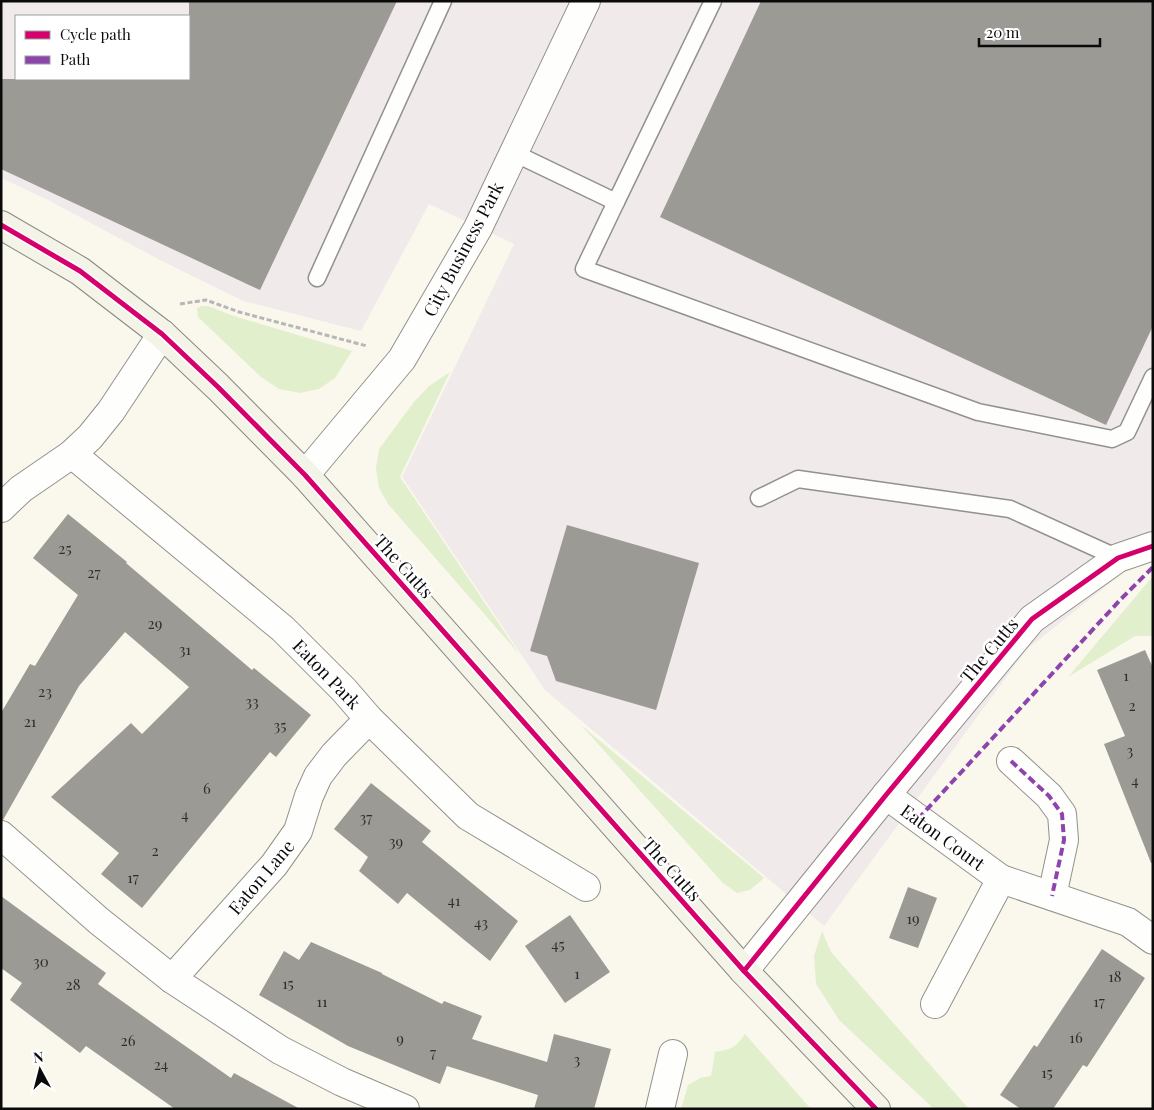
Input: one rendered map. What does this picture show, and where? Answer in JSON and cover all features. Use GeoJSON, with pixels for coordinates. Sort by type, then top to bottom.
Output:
{"type":"FeatureCollection","features":[{"type":"Feature","properties":{"kind":"street","name":"City Business Park"},"geometry":{"type":"LineString","coordinates":[[305,475],[402,359],[478,228],[586,1]]}},
{"type":"Feature","properties":{"kind":"street","name":"The Cutts"},"geometry":{"type":"LineString","coordinates":[[1,224],[80,271],[162,334],[218,386],[305,475],[744,971],[876,1109]]}},
{"type":"Feature","properties":{"kind":"street"},"geometry":{"type":"LineString","coordinates":[[1,508],[21,489],[72,454],[90,437],[111,411],[162,334]]}},
{"type":"Feature","properties":{"kind":"street","name":"Eaton Park"},"geometry":{"type":"LineString","coordinates":[[72,454],[283,629],[468,816],[586,887]]}},
{"type":"Feature","properties":{"kind":"street","name":"The Cutts"},"geometry":{"type":"LineString","coordinates":[[744,971],[886,794],[1032,619],[1118,558],[1153,546]]}},
{"type":"Feature","properties":{"kind":"street","name":"Eaton Lane"},"geometry":{"type":"LineString","coordinates":[[172,979],[274,865],[298,831],[309,796],[318,776],[334,755],[369,718]]}},
{"type":"Feature","properties":{"kind":"street"},"geometry":{"type":"LineString","coordinates":[[1011,761],[1049,796],[1062,814],[1064,840],[1052,896]]}},
{"type":"Feature","properties":{"kind":"street","name":"Eaton Court"},"geometry":{"type":"LineString","coordinates":[[886,794],[1001,879],[1128,922],[1153,940]]}},
{"type":"Feature","properties":{"kind":"street"},"geometry":{"type":"LineString","coordinates":[[1,835],[99,921],[172,979],[280,1050],[342,1082],[404,1109]]}},
{"type":"Feature","properties":{"kind":"street","name":"Eaton Court"},"geometry":{"type":"LineString","coordinates":[[935,1004],[1001,879]]}},
{"type":"Feature","properties":{"kind":"street"},"geometry":{"type":"LineString","coordinates":[[660,1109],[674,1054]]}},
{"type":"Feature","properties":{"kind":"lane"},"geometry":{"type":"LineString","coordinates":[[317,278],[443,1]]}},
{"type":"Feature","properties":{"kind":"lane"},"geometry":{"type":"LineString","coordinates":[[713,1],[584,269],[978,412],[1112,439],[1127,432],[1153,378]]}},
{"type":"Feature","properties":{"kind":"lane"},"geometry":{"type":"LineString","coordinates":[[514,153],[616,202]]}},
{"type":"Feature","properties":{"kind":"lane"},"geometry":{"type":"LineString","coordinates":[[759,498],[798,479],[1010,509],[1118,558]]}},
{"type":"Feature","properties":{"kind":"path"},"geometry":{"type":"LineString","coordinates":[[177,304],[206,300],[239,312],[369,347]]}},
{"type":"Feature","properties":{"kind":"shaded area"},"geometry":{"type":"Polygon","coordinates":[[[1,1],[1153,1],[1153,559],[1128,569],[1026,650],[824,926],[545,690],[402,477],[514,244],[429,204],[361,331],[243,301],[158,259],[46,199],[1,178],[1,1]]]}},
{"type":"Feature","properties":{"kind":"green space"},"geometry":{"type":"Polygon","coordinates":[[[208,306],[234,316],[352,351],[335,378],[319,389],[300,393],[279,389],[261,377],[198,317],[197,308],[208,306]]]}},
{"type":"Feature","properties":{"kind":"green space"},"geometry":{"type":"Polygon","coordinates":[[[450,372],[400,477],[520,655],[388,504],[379,488],[376,468],[379,449],[414,402],[429,386],[450,372]]]}},
{"type":"Feature","properties":{"kind":"green space"},"geometry":{"type":"Polygon","coordinates":[[[1153,576],[1153,636],[1135,636],[1068,677],[1153,576]]]}},
{"type":"Feature","properties":{"kind":"green space"},"geometry":{"type":"Polygon","coordinates":[[[581,725],[764,878],[750,890],[737,893],[723,883],[581,725]]]}},
{"type":"Feature","properties":{"kind":"green space"},"geometry":{"type":"Polygon","coordinates":[[[822,931],[831,952],[969,1109],[934,1109],[839,1020],[816,984],[814,956],[822,931]]]}},
{"type":"Feature","properties":{"kind":"green space"},"geometry":{"type":"Polygon","coordinates":[[[745,1034],[811,1109],[681,1109],[688,1085],[700,1078],[711,1076],[715,1052],[733,1047],[745,1034]]]}},
{"type":"Feature","properties":{"kind":"building"},"geometry":{"type":"Polygon","coordinates":[[[189,1],[397,1],[260,290],[1,169],[1,79],[190,80],[189,1]]]}},
{"type":"Feature","properties":{"kind":"building"},"geometry":{"type":"Polygon","coordinates":[[[761,1],[1153,1],[1153,326],[1106,425],[660,217],[761,1]]]}},
{"type":"Feature","properties":{"kind":"building"},"geometry":{"type":"Polygon","coordinates":[[[68,514],[127,562],[252,670],[254,668],[311,715],[276,757],[270,752],[142,908],[101,874],[119,853],[51,797],[131,723],[142,734],[189,687],[125,632],[79,686],[3,820],[1,820],[1,713],[30,664],[35,666],[78,595],[33,558],[68,514]]]}},
{"type":"Feature","properties":{"kind":"building"},"geometry":{"type":"Polygon","coordinates":[[[567,525],[699,563],[656,710],[556,681],[547,656],[530,651],[567,525]]]}},
{"type":"Feature","properties":{"kind":"building"},"geometry":{"type":"Polygon","coordinates":[[[1145,650],[1153,668],[1153,863],[1151,863],[1104,744],[1125,736],[1097,670],[1145,650]]]}},
{"type":"Feature","properties":{"kind":"building"},"geometry":{"type":"Polygon","coordinates":[[[371,783],[431,831],[422,842],[518,921],[490,961],[407,893],[398,904],[359,871],[368,857],[334,829],[371,783]]]}},
{"type":"Feature","properties":{"kind":"building"},"geometry":{"type":"Polygon","coordinates":[[[908,887],[937,898],[918,948],[889,938],[908,887]]]}},
{"type":"Feature","properties":{"kind":"building"},"geometry":{"type":"Polygon","coordinates":[[[1,896],[106,973],[98,984],[161,1029],[231,1078],[234,1073],[300,1109],[175,1109],[86,1046],[80,1053],[10,1000],[22,983],[1,968],[1,896]]]}},
{"type":"Feature","properties":{"kind":"building"},"geometry":{"type":"Polygon","coordinates":[[[570,915],[610,972],[565,1003],[525,946],[570,915]]]}},
{"type":"Feature","properties":{"kind":"building"},"geometry":{"type":"Polygon","coordinates":[[[311,942],[382,973],[442,1004],[444,1001],[482,1016],[472,1039],[547,1062],[554,1034],[611,1049],[594,1109],[534,1109],[538,1095],[447,1066],[440,1084],[348,1046],[259,995],[284,951],[299,960],[311,942]]]}},
{"type":"Feature","properties":{"kind":"building"},"geometry":{"type":"Polygon","coordinates":[[[1102,949],[1145,978],[1087,1067],[1083,1065],[1053,1109],[1021,1109],[1000,1095],[1034,1045],[1037,1047],[1102,949]]]}},
{"type":"Feature","properties":{"kind":"marked path"},"geometry":{"type":"LineString","coordinates":[[918,819],[1121,599],[1153,567]]}},
{"type":"Feature","properties":{"kind":"marked path"},"geometry":{"type":"LineString","coordinates":[[1011,761],[1049,796],[1062,814],[1064,840],[1052,896]]}},
{"type":"Feature","properties":{"kind":"cycle path"},"geometry":{"type":"LineString","coordinates":[[1,225],[80,271],[162,334],[218,387],[305,475],[744,971],[876,1109]]}},
{"type":"Feature","properties":{"kind":"cycle path"},"geometry":{"type":"LineString","coordinates":[[744,971],[886,795],[1032,619],[1118,558],[1153,546]]}}]}
